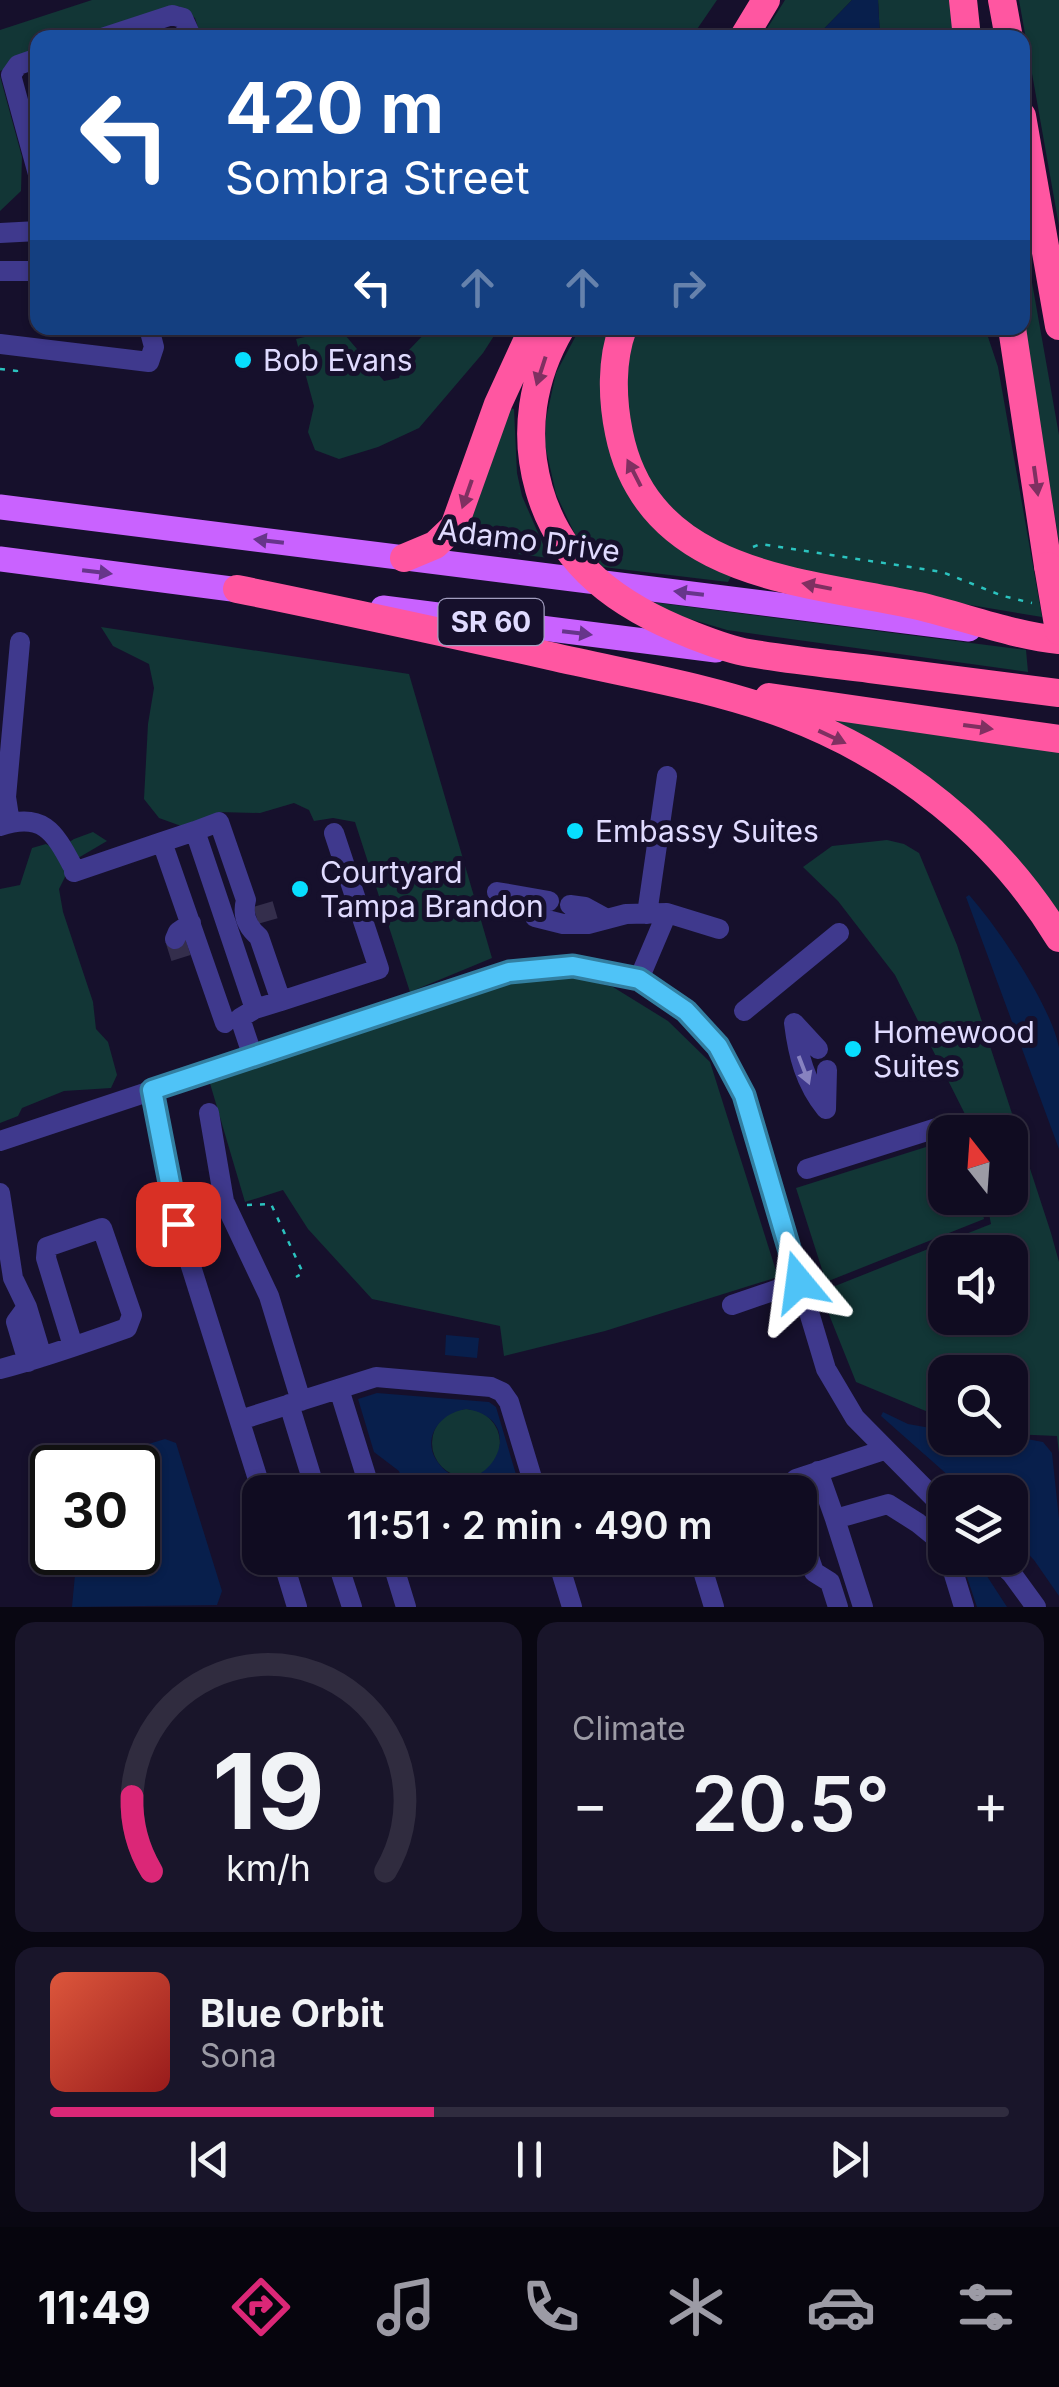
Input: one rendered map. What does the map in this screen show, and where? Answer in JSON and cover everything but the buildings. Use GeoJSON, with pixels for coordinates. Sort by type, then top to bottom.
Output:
{"type":"FeatureCollection","features":[{"type":"Feature","properties":{"kind":"highway"},"geometry":{"type":"LineString","coordinates":[[963,0],[966,30]]}},
{"type":"Feature","properties":{"kind":"highway"},"geometry":{"type":"LineString","coordinates":[[1002,0],[1008,30]]}},
{"type":"Feature","properties":{"kind":"highway"},"geometry":{"type":"LineString","coordinates":[[747,30],[763,5]]}},
{"type":"Feature","properties":{"kind":"highway"},"geometry":{"type":"LineString","coordinates":[[1030,161],[1059,326]]}},
{"type":"Feature","properties":{"kind":"highway"},"geometry":{"type":"LineString","coordinates":[[404,558],[435,544],[454,527],[498,404],[530,335]]}},
{"type":"Feature","properties":{"kind":"highway"},"geometry":{"type":"LineString","coordinates":[[557,335],[534,395],[531,433],[534,466],[553,526],[596,582],[648,617],[746,653]]}},
{"type":"Feature","properties":{"kind":"highway"},"geometry":{"type":"LineString","coordinates":[[622,335],[614,378],[622,448],[644,492],[677,530],[698,546],[718,559],[756,573],[1056,637],[1013,335]]}},
{"type":"Feature","properties":{"kind":"highway"},"geometry":{"type":"LineString","coordinates":[[999,335],[1023,396]]}},
{"type":"Feature","properties":{"kind":"highway"},"geometry":{"type":"LineString","coordinates":[[237,589],[674,684],[786,716],[892,768],[924,790],[981,841],[1041,908],[1059,938]]}},
{"type":"Feature","properties":{"kind":"highway","name":"SR 60"},"geometry":{"type":"LineString","coordinates":[[746,653],[1059,692]]}},
{"type":"Feature","properties":{"kind":"highway"},"geometry":{"type":"LineString","coordinates":[[674,684],[1059,739]]}},
{"type":"Feature","properties":{"kind":"main road","name":"Adamo Drive"},"geometry":{"type":"LineString","coordinates":[[0,507],[1056,637]]}},
{"type":"Feature","properties":{"kind":"main road","name":"SR 60"},"geometry":{"type":"LineString","coordinates":[[0,559],[746,653]]}},
{"type":"Feature","properties":{"kind":"street"},"geometry":{"type":"LineString","coordinates":[[126,30],[172,15],[183,18],[188,30]]}},
{"type":"Feature","properties":{"kind":"street"},"geometry":{"type":"LineString","coordinates":[[30,61],[18,65],[11,76],[30,140]]}},
{"type":"Feature","properties":{"kind":"street"},"geometry":{"type":"LineString","coordinates":[[0,233],[30,232]]}},
{"type":"Feature","properties":{"kind":"street"},"geometry":{"type":"LineString","coordinates":[[0,271],[30,272]]}},
{"type":"Feature","properties":{"kind":"street"},"geometry":{"type":"LineString","coordinates":[[0,344],[149,362],[154,347],[151,335]]}},
{"type":"Feature","properties":{"kind":"street"},"geometry":{"type":"LineString","coordinates":[[20,642],[7,703],[5,824],[30,820],[54,832],[72,868],[219,822],[259,915],[280,1001]]}},
{"type":"Feature","properties":{"kind":"street"},"geometry":{"type":"LineString","coordinates":[[639,979],[657,914],[667,776]]}},
{"type":"Feature","properties":{"kind":"street"},"geometry":{"type":"LineString","coordinates":[[195,831],[255,1009]]}},
{"type":"Feature","properties":{"kind":"street"},"geometry":{"type":"LineString","coordinates":[[253,1057],[240,1018],[255,1009],[379,969],[334,833]]}},
{"type":"Feature","properties":{"kind":"street"},"geometry":{"type":"LineString","coordinates":[[162,842],[187,962],[204,962]]}},
{"type":"Feature","properties":{"kind":"street"},"geometry":{"type":"LineString","coordinates":[[497,892],[551,908],[584,908],[607,919]]}},
{"type":"Feature","properties":{"kind":"street"},"geometry":{"type":"LineString","coordinates":[[551,908],[563,924],[657,914],[718,929]]}},
{"type":"Feature","properties":{"kind":"street"},"geometry":{"type":"LineString","coordinates":[[744,1011],[839,933]]}},
{"type":"Feature","properties":{"kind":"street"},"geometry":{"type":"LineString","coordinates":[[182,940],[204,962],[225,1023]]}},
{"type":"Feature","properties":{"kind":"street"},"geometry":{"type":"LineString","coordinates":[[0,1141],[509,972],[573,966],[639,979],[686,1011],[718,1046],[744,1095],[826,1369],[855,1418],[928,1493]]}},
{"type":"Feature","properties":{"kind":"street"},"geometry":{"type":"LineString","coordinates":[[818,1048],[794,1022],[798,1056],[813,1093],[826,1108],[827,1070]]}},
{"type":"Feature","properties":{"kind":"street"},"geometry":{"type":"LineString","coordinates":[[152,1090],[178,1224],[257,1475]]}},
{"type":"Feature","properties":{"kind":"street"},"geometry":{"type":"LineString","coordinates":[[210,1113],[225,1204],[269,1296],[312,1475]]}},
{"type":"Feature","properties":{"kind":"street"},"geometry":{"type":"LineString","coordinates":[[807,1169],[928,1131]]}},
{"type":"Feature","properties":{"kind":"street"},"geometry":{"type":"LineString","coordinates":[[1,1204],[7,1280],[27,1307],[16,1322],[35,1359]]}},
{"type":"Feature","properties":{"kind":"street"},"geometry":{"type":"LineString","coordinates":[[178,1224],[225,1204]]}},
{"type":"Feature","properties":{"kind":"street"},"geometry":{"type":"LineString","coordinates":[[0,1369],[35,1359],[128,1328],[132,1315],[102,1228],[47,1247],[46,1258],[73,1346]]}},
{"type":"Feature","properties":{"kind":"street"},"geometry":{"type":"LineString","coordinates":[[732,1306],[799,1282]]}},
{"type":"Feature","properties":{"kind":"street"},"geometry":{"type":"LineString","coordinates":[[240,1420],[376,1378],[490,1387],[502,1392],[509,1402],[532,1475]]}},
{"type":"Feature","properties":{"kind":"street"},"geometry":{"type":"LineString","coordinates":[[339,1389],[366,1475]]}},
{"type":"Feature","properties":{"kind":"street"},"geometry":{"type":"LineString","coordinates":[[807,1475],[884,1450]]}},
{"type":"Feature","properties":{"kind":"street"},"geometry":{"type":"LineString","coordinates":[[818,1471],[863,1607]]}},
{"type":"Feature","properties":{"kind":"street"},"geometry":{"type":"LineString","coordinates":[[835,1519],[888,1504],[928,1531]]}},
{"type":"Feature","properties":{"kind":"street"},"geometry":{"type":"LineString","coordinates":[[817,1574],[830,1582],[838,1607]]}},
{"type":"Feature","properties":{"kind":"street"},"geometry":{"type":"LineString","coordinates":[[287,1575],[296,1607]]}},
{"type":"Feature","properties":{"kind":"street"},"geometry":{"type":"LineString","coordinates":[[342,1575],[352,1607]]}},
{"type":"Feature","properties":{"kind":"street"},"geometry":{"type":"LineString","coordinates":[[396,1575],[406,1607]]}},
{"type":"Feature","properties":{"kind":"street"},"geometry":{"type":"LineString","coordinates":[[562,1575],[572,1607]]}},
{"type":"Feature","properties":{"kind":"street"},"geometry":{"type":"LineString","coordinates":[[705,1575],[714,1607]]}},
{"type":"Feature","properties":{"kind":"street"},"geometry":{"type":"LineString","coordinates":[[954,1575],[964,1607]]}},
{"type":"Feature","properties":{"kind":"street"},"geometry":{"type":"LineString","coordinates":[[1013,1575],[1036,1607]]}},
{"type":"Feature","properties":{"kind":"path"},"geometry":{"type":"LineString","coordinates":[[0,369],[17,371],[16,376]]}},
{"type":"Feature","properties":{"kind":"path"},"geometry":{"type":"LineString","coordinates":[[749,549],[760,544],[942,572],[1026,602]]}},
{"type":"Feature","properties":{"kind":"path"},"geometry":{"type":"LineString","coordinates":[[225,1204],[271,1204],[303,1273],[296,1277]]}},
{"type":"Feature","properties":{"kind":"green space"},"geometry":{"type":"Polygon","coordinates":[[[92,0],[717,0],[696,30],[199,30],[195,18],[179,6],[112,30],[30,30],[30,60],[0,71],[0,30],[92,0]]]}},
{"type":"Feature","properties":{"kind":"green space"},"geometry":{"type":"Polygon","coordinates":[[[785,0],[852,0],[823,30],[766,30],[785,0]]]}},
{"type":"Feature","properties":{"kind":"green space"},"geometry":{"type":"Polygon","coordinates":[[[878,0],[956,0],[959,30],[880,30],[878,0]]]}},
{"type":"Feature","properties":{"kind":"green space"},"geometry":{"type":"Polygon","coordinates":[[[1019,0],[1059,0],[1059,226],[1030,62],[1030,30],[1024,30],[1019,0]]]}},
{"type":"Feature","properties":{"kind":"green space"},"geometry":{"type":"Polygon","coordinates":[[[0,76],[22,157],[21,191],[0,211],[0,76]]]}},
{"type":"Feature","properties":{"kind":"green space"},"geometry":{"type":"Polygon","coordinates":[[[1030,271],[1059,435],[1059,542],[1026,335],[1030,335],[1030,271]]]}},
{"type":"Feature","properties":{"kind":"green space"},"geometry":{"type":"Polygon","coordinates":[[[345,335],[384,381],[399,378],[408,351],[423,335],[495,335],[419,428],[339,459],[315,450],[308,432],[314,406],[296,339],[345,335]]]}},
{"type":"Feature","properties":{"kind":"green space"},"geometry":{"type":"Polygon","coordinates":[[[576,335],[615,335],[618,453],[734,571],[728,582],[603,567],[579,543],[556,494],[545,445],[556,373],[576,335]]]}},
{"type":"Feature","properties":{"kind":"green space"},"geometry":{"type":"Polygon","coordinates":[[[629,335],[987,335],[998,367],[1042,617],[796,576],[726,557],[653,493],[623,421],[629,335]]]}},
{"type":"Feature","properties":{"kind":"green space"},"geometry":{"type":"Polygon","coordinates":[[[510,408],[514,409],[522,496],[549,558],[462,547],[510,408]]]}},
{"type":"Feature","properties":{"kind":"green space"},"geometry":{"type":"Polygon","coordinates":[[[651,602],[1026,650],[1028,672],[727,630],[670,613],[651,602]]]}},
{"type":"Feature","properties":{"kind":"green space"},"geometry":{"type":"Polygon","coordinates":[[[101,627],[409,674],[492,958],[410,992],[355,822],[333,818],[314,821],[309,810],[294,803],[260,813],[218,812],[195,831],[159,818],[144,799],[154,688],[149,664],[113,646],[101,627]]]}},
{"type":"Feature","properties":{"kind":"green space"},"geometry":{"type":"Polygon","coordinates":[[[821,715],[1059,748],[1059,919],[821,715]]]}},
{"type":"Feature","properties":{"kind":"green space"},"geometry":{"type":"Polygon","coordinates":[[[93,832],[107,841],[73,861],[59,889],[93,1002],[96,1029],[108,1042],[117,1075],[111,1088],[64,1091],[22,1108],[18,1116],[0,1123],[0,889],[20,885],[32,848],[46,844],[57,850],[93,832]]]}},
{"type":"Feature","properties":{"kind":"green space"},"geometry":{"type":"Polygon","coordinates":[[[887,840],[919,853],[957,945],[1012,1115],[965,1115],[895,975],[838,901],[803,867],[832,846],[887,840]]]}},
{"type":"Feature","properties":{"kind":"green space"},"geometry":{"type":"Polygon","coordinates":[[[566,975],[613,987],[668,1021],[710,1062],[778,1277],[605,1331],[504,1356],[500,1326],[372,1299],[308,1229],[283,1190],[245,1202],[209,1080],[511,980],[566,975]]]}},
{"type":"Feature","properties":{"kind":"green space"},"geometry":{"type":"Polygon","coordinates":[[[928,1146],[928,1215],[983,1215],[984,1219],[944,1235],[928,1235],[928,1241],[826,1282],[796,1188],[928,1146]]]}},
{"type":"Feature","properties":{"kind":"green space"},"geometry":{"type":"Polygon","coordinates":[[[1028,1163],[1059,1262],[1059,1453],[1057,1436],[1028,1435],[1028,1355],[928,1355],[928,1412],[856,1382],[820,1292],[928,1249],[928,1335],[1028,1335],[1028,1235],[963,1235],[991,1224],[989,1215],[1028,1215],[1028,1163]]]}},
{"type":"Feature","properties":{"kind":"green space"},"geometry":{"type":"Polygon","coordinates":[[[453,1411],[479,1411],[498,1430],[498,1456],[479,1475],[453,1475],[434,1456],[434,1430],[453,1411]]]}},
{"type":"Feature","properties":{"kind":"water"},"geometry":{"type":"Polygon","coordinates":[[[852,0],[878,0],[880,30],[823,30],[852,0]]]}},
{"type":"Feature","properties":{"kind":"water"},"geometry":{"type":"Polygon","coordinates":[[[969,895],[1022,968],[1054,1031],[1059,1048],[1059,1149],[966,897],[969,895]]]}},
{"type":"Feature","properties":{"kind":"water"},"geometry":{"type":"Polygon","coordinates":[[[446,1335],[479,1338],[477,1358],[445,1355],[446,1335]]]}},
{"type":"Feature","properties":{"kind":"water"},"geometry":{"type":"Polygon","coordinates":[[[377,1393],[489,1402],[496,1407],[516,1475],[475,1475],[484,1471],[500,1445],[498,1430],[488,1417],[467,1409],[448,1416],[432,1438],[434,1456],[454,1475],[400,1475],[374,1452],[358,1399],[377,1393]]]}},
{"type":"Feature","properties":{"kind":"water"},"geometry":{"type":"Polygon","coordinates":[[[883,1412],[908,1424],[928,1428],[928,1455],[1028,1455],[1028,1439],[1043,1442],[1052,1453],[1059,1519],[1059,1596],[1028,1554],[1028,1475],[948,1475],[881,1416],[883,1412]]]}},
{"type":"Feature","properties":{"kind":"water"},"geometry":{"type":"Polygon","coordinates":[[[165,1439],[176,1443],[222,1591],[217,1605],[72,1607],[75,1575],[160,1575],[160,1445],[145,1445],[165,1439]]]}},
{"type":"Feature","properties":{"kind":"water"},"geometry":{"type":"Polygon","coordinates":[[[966,1575],[986,1575],[1007,1607],[977,1607],[966,1575]]]}},
{"type":"Feature","properties":{"kind":"tunnel"},"geometry":{"type":"LineString","coordinates":[[263,904],[268,921]]}},
{"type":"Feature","properties":{"kind":"tunnel"},"geometry":{"type":"LineString","coordinates":[[175,939],[181,958]]}},
{"type":"Feature","properties":{"kind":"place","name":"Bob Evans"},"geometry":{"type":"Point","coordinates":[243,360]}},
{"type":"Feature","properties":{"kind":"place","name":"Embassy Suites"},"geometry":{"type":"Point","coordinates":[575,831]}},
{"type":"Feature","properties":{"kind":"place","name":"Courtyard Tampa Brandon"},"geometry":{"type":"Point","coordinates":[300,889]}},
{"type":"Feature","properties":{"kind":"place","name":"Homewood Suites"},"geometry":{"type":"Point","coordinates":[853,1049]}},
{"type":"Feature","properties":{"kind":"route"},"geometry":{"type":"LineString","coordinates":[[178,1224],[152,1090],[509,972],[573,966],[639,979],[686,1011],[718,1046],[744,1095],[799,1282]]}}]}
